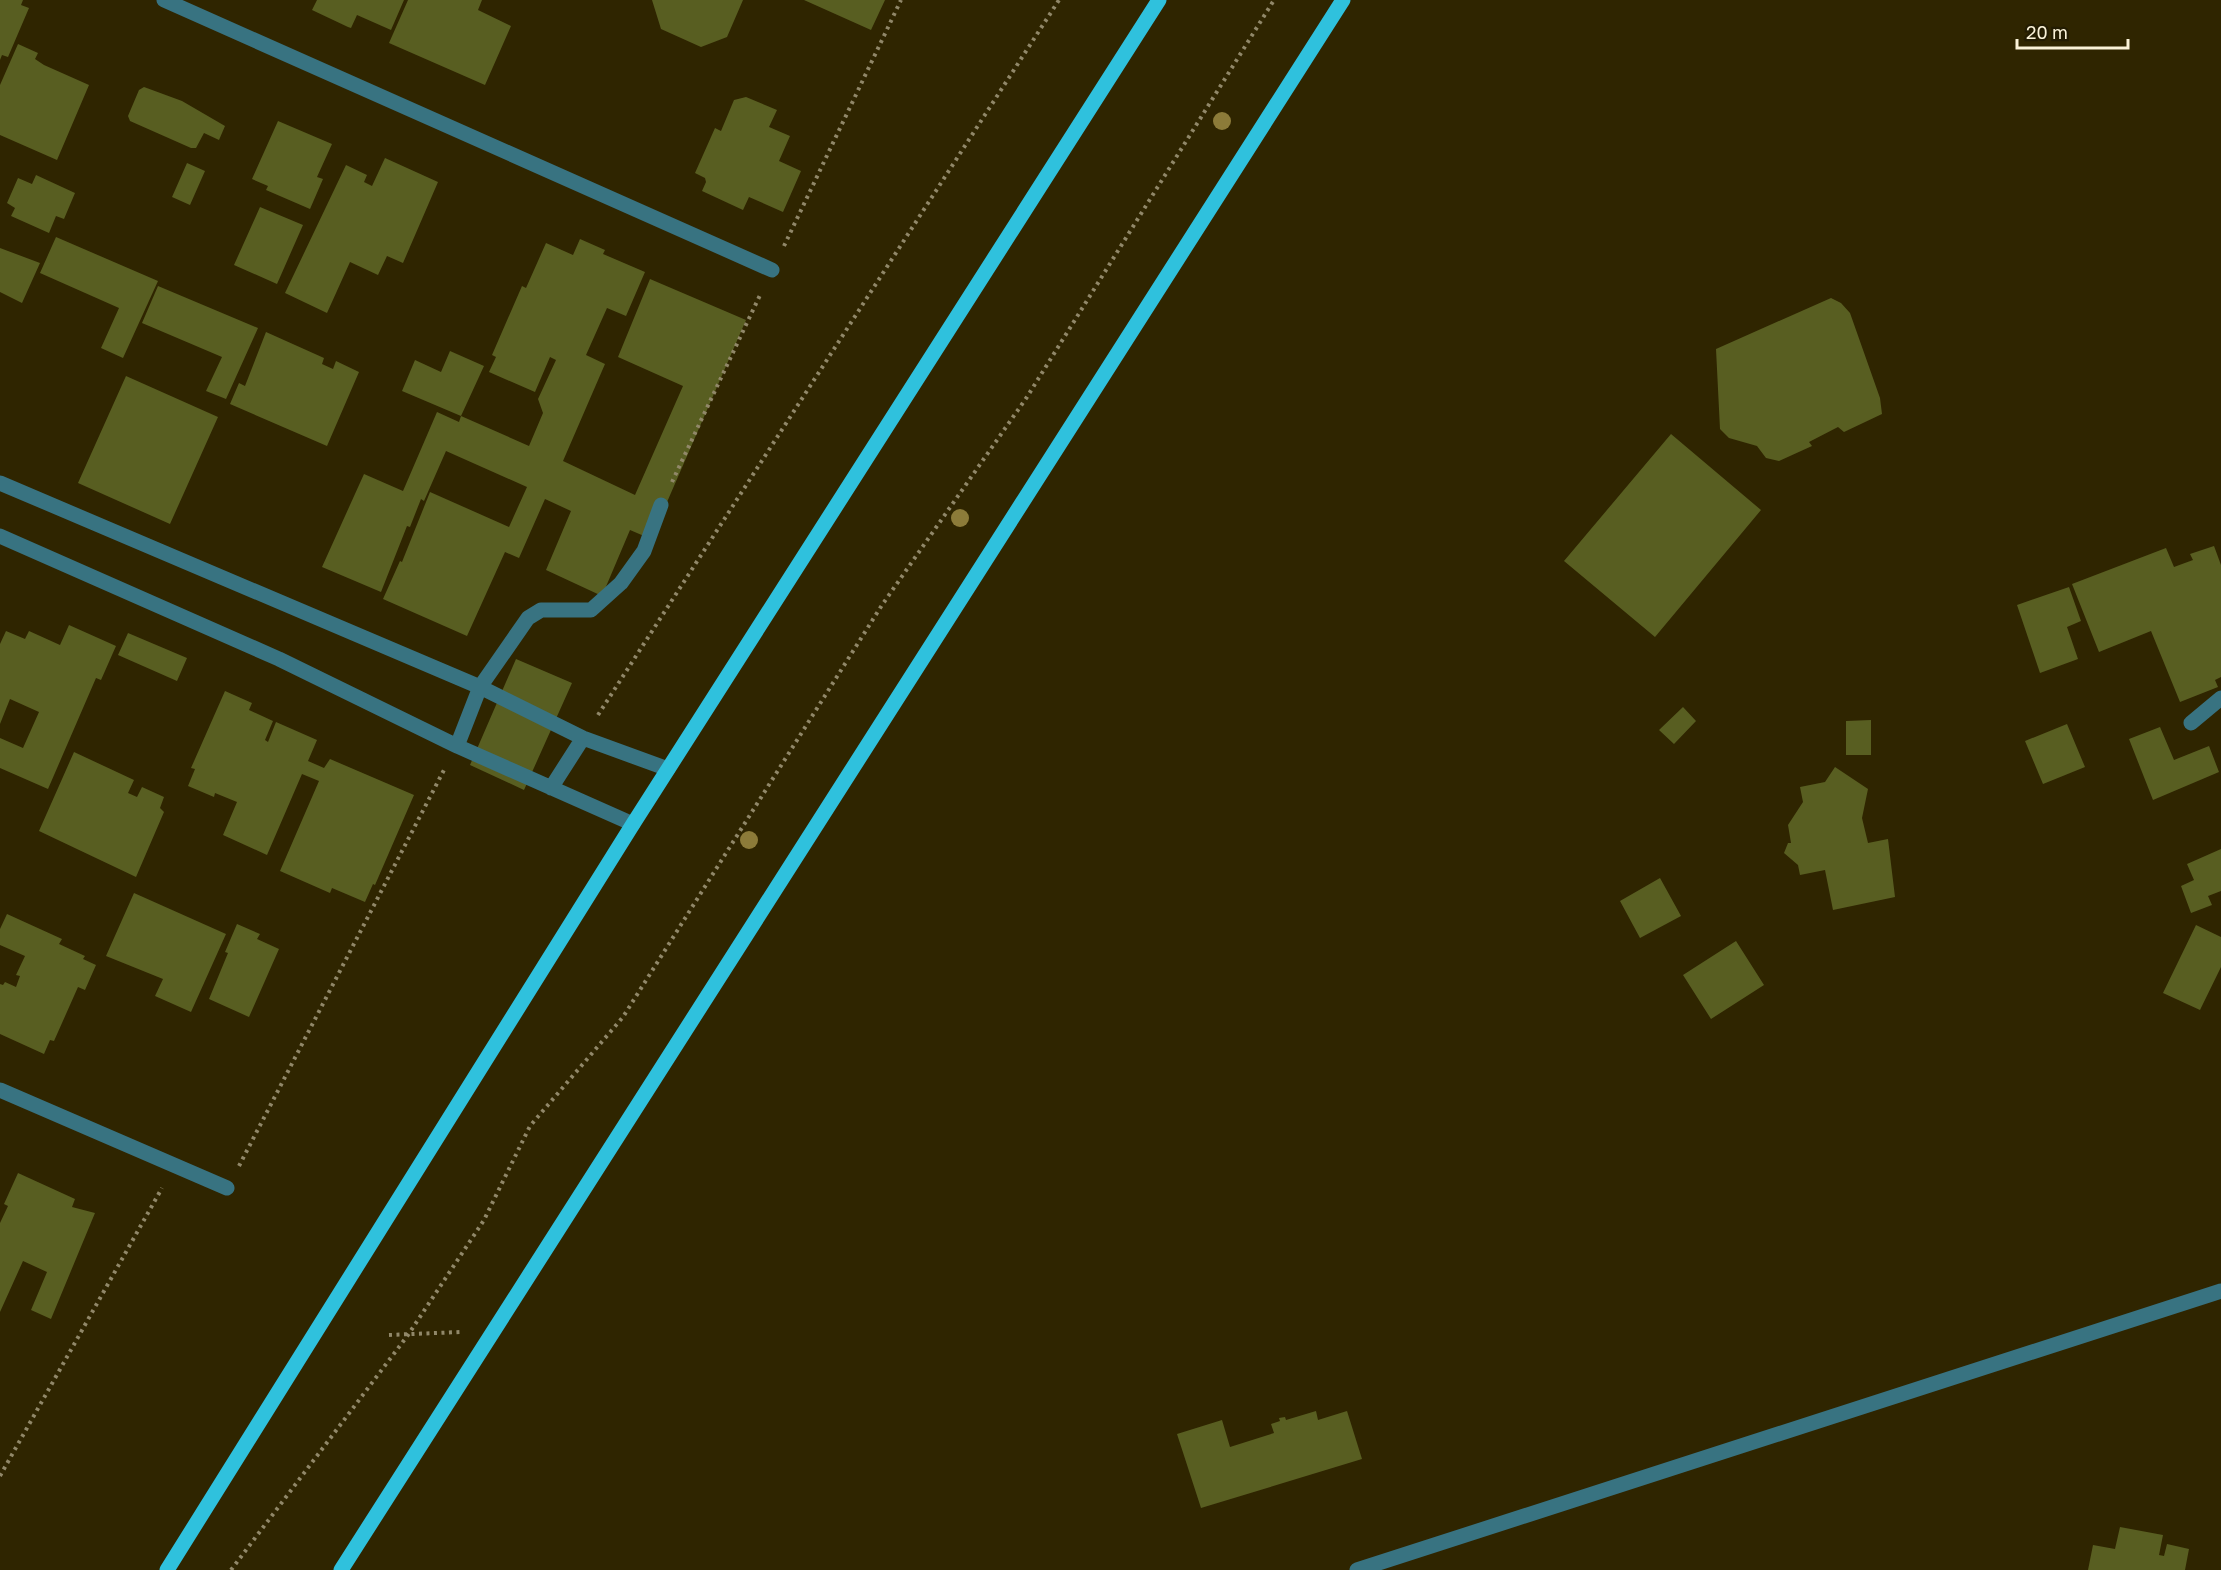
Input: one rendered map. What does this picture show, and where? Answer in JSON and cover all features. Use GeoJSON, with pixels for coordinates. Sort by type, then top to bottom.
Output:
{"type":"FeatureCollection","features":[{"type":"Feature","properties":{"kind":"main road"},"geometry":{"type":"LineString","coordinates":[[167,1570],[633,824],[1159,0]]}},
{"type":"Feature","properties":{"kind":"main road"},"geometry":{"type":"LineString","coordinates":[[341,1570],[1343,0]]}},
{"type":"Feature","properties":{"kind":"street"},"geometry":{"type":"LineString","coordinates":[[164,0],[772,270]]}},
{"type":"Feature","properties":{"kind":"street"},"geometry":{"type":"LineString","coordinates":[[0,483],[480,687],[583,738],[668,769]]}},
{"type":"Feature","properties":{"kind":"street"},"geometry":{"type":"LineString","coordinates":[[457,746],[480,687],[528,618],[541,610],[591,610],[621,583],[644,551],[661,505]]}},
{"type":"Feature","properties":{"kind":"street"},"geometry":{"type":"LineString","coordinates":[[0,536],[279,659],[457,746],[633,824]]}},
{"type":"Feature","properties":{"kind":"street"},"geometry":{"type":"LineString","coordinates":[[2191,723],[2221,698]]}},
{"type":"Feature","properties":{"kind":"street"},"geometry":{"type":"LineString","coordinates":[[551,788],[583,738]]}},
{"type":"Feature","properties":{"kind":"street"},"geometry":{"type":"LineString","coordinates":[[0,1090],[227,1188]]}},
{"type":"Feature","properties":{"kind":"street"},"geometry":{"type":"LineString","coordinates":[[1357,1570],[2221,1291]]}},
{"type":"Feature","properties":{"kind":"path"},"geometry":{"type":"LineString","coordinates":[[583,738],[1059,0]]}},
{"type":"Feature","properties":{"kind":"path"},"geometry":{"type":"LineString","coordinates":[[231,1570],[408,1335],[484,1220],[530,1126],[623,1017],[882,605],[1027,397],[1274,0]]}},
{"type":"Feature","properties":{"kind":"path"},"geometry":{"type":"LineString","coordinates":[[227,1188],[457,746]]}},
{"type":"Feature","properties":{"kind":"path"},"geometry":{"type":"LineString","coordinates":[[0,1476],[174,1167]]}},
{"type":"Feature","properties":{"kind":"path"},"geometry":{"type":"LineString","coordinates":[[389,1335],[494,1330]]}},
{"type":"Feature","properties":{"kind":"building"},"geometry":{"type":"Polygon","coordinates":[[[0,0],[23,0],[21,5],[29,8],[8,57],[2,55],[0,60],[0,0]]]}},
{"type":"Feature","properties":{"kind":"building"},"geometry":{"type":"Polygon","coordinates":[[[317,0],[404,0],[391,30],[357,15],[351,28],[348,27],[312,10],[317,0]]]}},
{"type":"Feature","properties":{"kind":"building"},"geometry":{"type":"Polygon","coordinates":[[[408,0],[482,0],[478,10],[511,26],[485,85],[389,43],[408,0]]]}},
{"type":"Feature","properties":{"kind":"building"},"geometry":{"type":"Polygon","coordinates":[[[652,0],[743,0],[727,37],[701,47],[661,29],[652,0]]]}},
{"type":"Feature","properties":{"kind":"building"},"geometry":{"type":"Polygon","coordinates":[[[804,0],[885,0],[871,30],[804,0]]]}},
{"type":"Feature","properties":{"kind":"building"},"geometry":{"type":"Polygon","coordinates":[[[18,44],[38,53],[35,59],[44,65],[89,85],[57,160],[0,135],[0,85],[18,44]]]}},
{"type":"Feature","properties":{"kind":"building"},"geometry":{"type":"Polygon","coordinates":[[[144,87],[182,101],[225,126],[219,140],[204,133],[196,148],[191,148],[130,121],[128,116],[139,90],[144,87]]]}},
{"type":"Feature","properties":{"kind":"building"},"geometry":{"type":"Polygon","coordinates":[[[746,97],[777,110],[769,127],[790,136],[779,161],[801,171],[783,212],[749,197],[743,210],[702,191],[706,182],[705,178],[695,173],[715,128],[721,131],[734,100],[746,97]]]}},
{"type":"Feature","properties":{"kind":"building"},"geometry":{"type":"Polygon","coordinates":[[[278,121],[332,144],[317,177],[323,179],[310,209],[266,190],[268,186],[252,179],[278,121]]]}},
{"type":"Feature","properties":{"kind":"building"},"geometry":{"type":"Polygon","coordinates":[[[385,158],[438,182],[403,263],[387,256],[378,275],[350,262],[327,313],[285,293],[346,165],[367,175],[364,182],[372,186],[385,158]]]}},
{"type":"Feature","properties":{"kind":"building"},"geometry":{"type":"Polygon","coordinates":[[[187,163],[205,171],[190,205],[172,197],[187,163]]]}},
{"type":"Feature","properties":{"kind":"building"},"geometry":{"type":"Polygon","coordinates":[[[36,175],[75,193],[64,219],[56,216],[49,233],[11,216],[15,208],[7,203],[18,178],[32,184],[36,175]]]}},
{"type":"Feature","properties":{"kind":"building"},"geometry":{"type":"Polygon","coordinates":[[[260,207],[303,225],[277,284],[234,265],[260,207]]]}},
{"type":"Feature","properties":{"kind":"building"},"geometry":{"type":"Polygon","coordinates":[[[56,237],[158,281],[123,358],[101,348],[119,308],[40,273],[56,237]]]}},
{"type":"Feature","properties":{"kind":"building"},"geometry":{"type":"Polygon","coordinates":[[[580,239],[605,250],[603,254],[645,272],[626,316],[607,308],[586,355],[605,364],[563,461],[635,495],[683,386],[618,357],[650,279],[746,320],[651,539],[630,530],[602,596],[546,570],[571,511],[545,499],[519,558],[505,552],[467,636],[383,599],[400,561],[402,562],[430,492],[509,527],[527,487],[446,451],[424,501],[421,499],[410,527],[407,526],[381,592],[322,567],[364,474],[403,491],[437,412],[459,422],[461,416],[529,446],[543,413],[538,399],[556,360],[550,357],[535,392],[489,372],[496,357],[492,355],[522,286],[526,288],[546,243],[573,255],[580,239]]]}},
{"type":"Feature","properties":{"kind":"building"},"geometry":{"type":"Polygon","coordinates":[[[0,248],[40,263],[22,303],[0,292],[0,248]]]}},
{"type":"Feature","properties":{"kind":"building"},"geometry":{"type":"Polygon","coordinates":[[[158,286],[258,328],[226,399],[206,391],[222,357],[142,323],[158,286]]]}},
{"type":"Feature","properties":{"kind":"building"},"geometry":{"type":"Polygon","coordinates":[[[1831,298],[1841,303],[1850,313],[1880,398],[1882,414],[1844,432],[1838,427],[1809,442],[1812,446],[1779,461],[1766,458],[1757,446],[1729,438],[1720,429],[1716,349],[1831,298]]]}},
{"type":"Feature","properties":{"kind":"building"},"geometry":{"type":"Polygon","coordinates":[[[266,332],[324,358],[322,364],[333,369],[336,361],[359,372],[327,446],[230,404],[239,383],[245,386],[266,332]]]}},
{"type":"Feature","properties":{"kind":"building"},"geometry":{"type":"Polygon","coordinates":[[[450,351],[484,366],[461,416],[402,391],[415,360],[441,372],[450,351]]]}},
{"type":"Feature","properties":{"kind":"building"},"geometry":{"type":"Polygon","coordinates":[[[126,376],[218,417],[170,524],[78,483],[126,376]]]}},
{"type":"Feature","properties":{"kind":"building"},"geometry":{"type":"Polygon","coordinates":[[[1671,434],[1761,510],[1655,637],[1564,561],[1671,434]]]}},
{"type":"Feature","properties":{"kind":"building"},"geometry":{"type":"Polygon","coordinates":[[[2214,546],[2221,565],[2221,677],[2215,680],[2218,687],[2180,702],[2151,631],[2099,652],[2072,584],[2166,548],[2174,567],[2193,560],[2190,554],[2214,546]]]}},
{"type":"Feature","properties":{"kind":"building"},"geometry":{"type":"Polygon","coordinates":[[[2069,587],[2081,621],[2067,627],[2078,659],[2040,673],[2017,605],[2069,587]]]}},
{"type":"Feature","properties":{"kind":"building"},"geometry":{"type":"Polygon","coordinates":[[[69,625],[116,646],[101,680],[96,678],[48,789],[0,768],[0,738],[23,748],[39,712],[10,699],[0,724],[0,644],[6,631],[25,639],[29,631],[60,645],[69,625]]]}},
{"type":"Feature","properties":{"kind":"building"},"geometry":{"type":"Polygon","coordinates":[[[128,633],[187,658],[177,681],[118,655],[128,633]]]}},
{"type":"Feature","properties":{"kind":"building"},"geometry":{"type":"Polygon","coordinates":[[[516,659],[572,683],[524,790],[470,765],[516,659]]]}},
{"type":"Feature","properties":{"kind":"building"},"geometry":{"type":"Polygon","coordinates":[[[225,691],[252,703],[249,710],[273,721],[265,740],[268,742],[276,722],[317,740],[308,761],[324,768],[330,759],[414,795],[375,885],[373,884],[365,902],[332,888],[330,893],[280,871],[319,781],[302,774],[267,855],[223,835],[237,802],[215,793],[214,797],[188,786],[195,769],[191,768],[225,691]]]}},
{"type":"Feature","properties":{"kind":"building"},"geometry":{"type":"Polygon","coordinates":[[[1683,707],[1696,721],[1674,744],[1659,730],[1683,707]]]}},
{"type":"Feature","properties":{"kind":"building"},"geometry":{"type":"Polygon","coordinates":[[[1871,720],[1871,755],[1846,755],[1846,721],[1871,720]]]}},
{"type":"Feature","properties":{"kind":"building"},"geometry":{"type":"Polygon","coordinates":[[[2067,724],[2085,767],[2043,784],[2025,741],[2067,724]]]}},
{"type":"Feature","properties":{"kind":"building"},"geometry":{"type":"Polygon","coordinates":[[[2160,727],[2174,760],[2209,746],[2219,772],[2153,800],[2129,739],[2160,727]]]}},
{"type":"Feature","properties":{"kind":"building"},"geometry":{"type":"Polygon","coordinates":[[[74,752],[134,780],[128,793],[137,797],[142,787],[164,797],[160,808],[164,812],[136,877],[39,831],[74,752]]]}},
{"type":"Feature","properties":{"kind":"building"},"geometry":{"type":"Polygon","coordinates":[[[1835,767],[1868,789],[1862,818],[1868,843],[1888,839],[1895,897],[1833,910],[1825,870],[1800,875],[1798,865],[1784,853],[1788,843],[1791,843],[1788,825],[1803,802],[1800,787],[1825,782],[1835,767]]]}},
{"type":"Feature","properties":{"kind":"building"},"geometry":{"type":"Polygon","coordinates":[[[2221,849],[2221,891],[2208,896],[2212,905],[2191,913],[2181,886],[2194,880],[2187,864],[2221,849]]]}},
{"type":"Feature","properties":{"kind":"building"},"geometry":{"type":"Polygon","coordinates":[[[1660,878],[1681,916],[1640,938],[1620,901],[1660,878]]]}},
{"type":"Feature","properties":{"kind":"building"},"geometry":{"type":"Polygon","coordinates":[[[134,893],[226,934],[191,1012],[155,996],[163,979],[106,956],[134,893]]]}},
{"type":"Feature","properties":{"kind":"building"},"geometry":{"type":"Polygon","coordinates":[[[7,914],[62,939],[59,944],[85,956],[83,959],[96,965],[85,990],[78,987],[54,1041],[50,1040],[44,1054],[0,1034],[0,984],[3,985],[5,982],[16,987],[20,976],[16,975],[25,956],[0,945],[0,929],[7,914]]]}},
{"type":"Feature","properties":{"kind":"building"},"geometry":{"type":"Polygon","coordinates":[[[237,924],[260,934],[257,939],[279,949],[249,1017],[209,999],[237,924]]]}},
{"type":"Feature","properties":{"kind":"building"},"geometry":{"type":"Polygon","coordinates":[[[2196,925],[2221,937],[2221,967],[2200,1010],[2163,993],[2196,925]]]}},
{"type":"Feature","properties":{"kind":"building"},"geometry":{"type":"Polygon","coordinates":[[[1736,941],[1764,985],[1711,1019],[1683,975],[1736,941]]]}},
{"type":"Feature","properties":{"kind":"building"},"geometry":{"type":"Polygon","coordinates":[[[18,1173],[75,1199],[72,1207],[95,1213],[51,1319],[31,1310],[47,1272],[23,1261],[0,1312],[0,1223],[8,1206],[4,1204],[18,1173]]]}},
{"type":"Feature","properties":{"kind":"building"},"geometry":{"type":"Polygon","coordinates":[[[1316,1411],[1318,1420],[1347,1411],[1362,1459],[1201,1508],[1177,1434],[1222,1420],[1230,1447],[1274,1433],[1271,1424],[1280,1421],[1279,1418],[1285,1417],[1286,1420],[1316,1411]]]}},
{"type":"Feature","properties":{"kind":"building"},"geometry":{"type":"Polygon","coordinates":[[[2120,1527],[2163,1535],[2159,1555],[2164,1556],[2167,1544],[2189,1549],[2185,1570],[2088,1570],[2093,1545],[2115,1549],[2120,1527]]]}}]}
